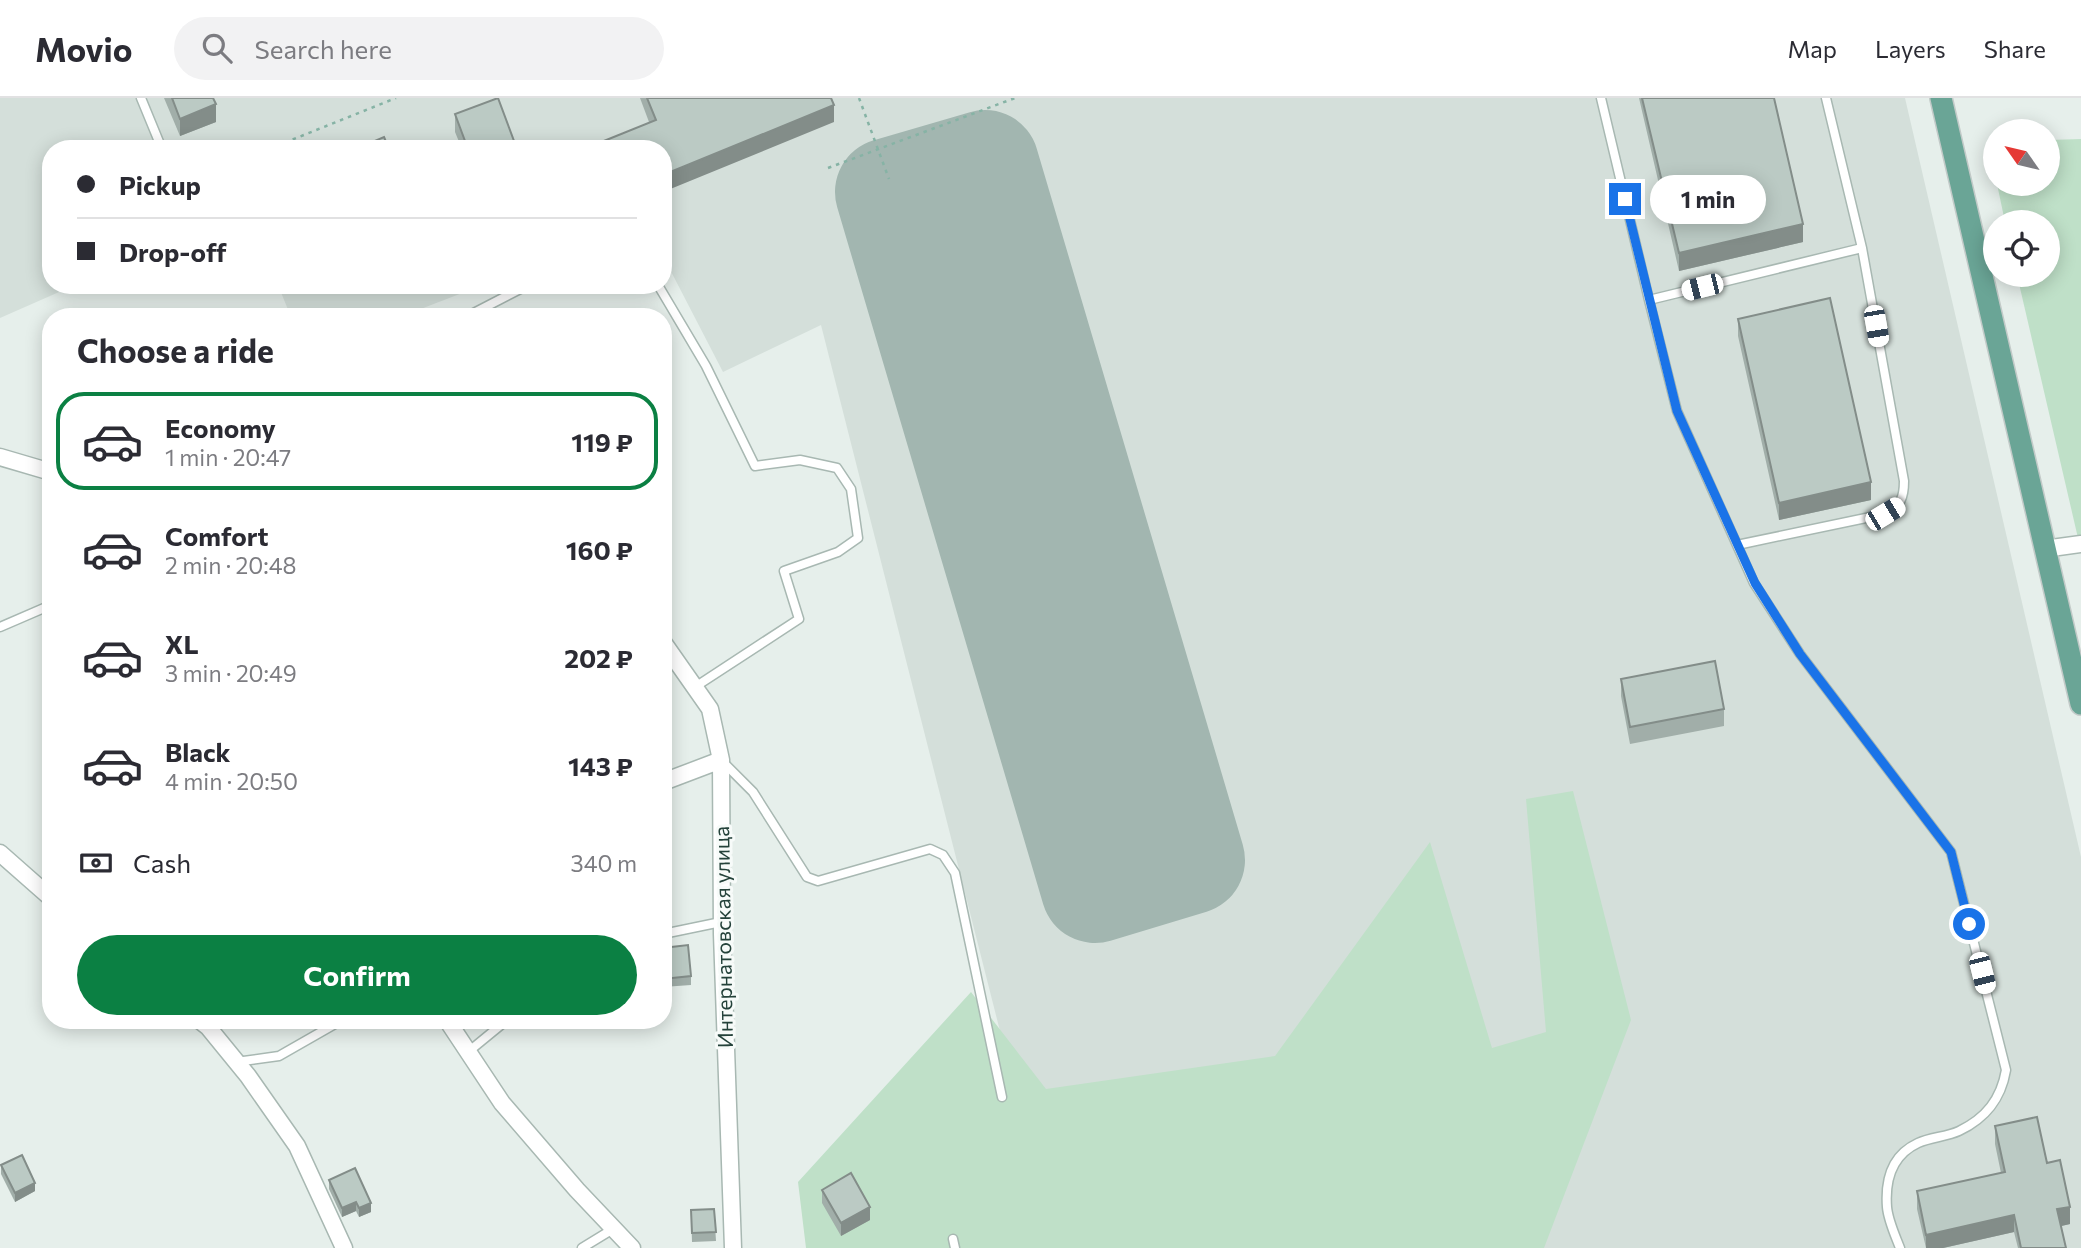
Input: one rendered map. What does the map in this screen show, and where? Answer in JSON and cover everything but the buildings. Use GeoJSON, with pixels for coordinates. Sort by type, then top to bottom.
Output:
{"type":"FeatureCollection","features":[{"type":"Feature","properties":{"kind":"main road"},"geometry":{"type":"LineString","coordinates":[[1941,98],[2081,704]]}},
{"type":"Feature","properties":{"kind":"street"},"geometry":{"type":"LineString","coordinates":[[0,457],[42,469]]}},
{"type":"Feature","properties":{"kind":"street"},"geometry":{"type":"LineString","coordinates":[[2044,549],[2081,544]]}},
{"type":"Feature","properties":{"kind":"street","name":"Интернатовская улица"},"geometry":{"type":"LineString","coordinates":[[672,655],[710,709],[721,760],[721,922],[733,1248]]}},
{"type":"Feature","properties":{"kind":"street"},"geometry":{"type":"LineString","coordinates":[[672,779],[721,760]]}},
{"type":"Feature","properties":{"kind":"street"},"geometry":{"type":"LineString","coordinates":[[0,853],[42,890]]}},
{"type":"Feature","properties":{"kind":"street"},"geometry":{"type":"LineString","coordinates":[[210,1029],[297,1146],[344,1248]]}},
{"type":"Feature","properties":{"kind":"street"},"geometry":{"type":"LineString","coordinates":[[453,1029],[502,1103],[632,1248]]}},
{"type":"Feature","properties":{"kind":"lane"},"geometry":{"type":"LineString","coordinates":[[141,98],[158,140]]}},
{"type":"Feature","properties":{"kind":"lane"},"geometry":{"type":"LineString","coordinates":[[1601,98],[1677,411],[1737,545],[1755,583],[1800,654],[1951,852],[2006,1070],[2003,1089],[1989,1111],[1959,1131],[1917,1143],[1896,1158],[1889,1176],[1886,1208],[1900,1248]]}},
{"type":"Feature","properties":{"kind":"lane"},"geometry":{"type":"LineString","coordinates":[[1737,545],[1885,514],[1898,507],[1904,497],[1905,481],[1862,248],[1826,98]]}},
{"type":"Feature","properties":{"kind":"lane"},"geometry":{"type":"LineString","coordinates":[[1648,300],[1862,248]]}},
{"type":"Feature","properties":{"kind":"lane"},"geometry":{"type":"LineString","coordinates":[[483,308],[511,294]]}},
{"type":"Feature","properties":{"kind":"lane"},"geometry":{"type":"LineString","coordinates":[[672,310],[706,366],[755,466],[800,460],[836,468],[851,489],[858,538],[838,552],[784,571],[799,619],[695,687]]}},
{"type":"Feature","properties":{"kind":"lane"},"geometry":{"type":"LineString","coordinates":[[0,627],[42,609]]}},
{"type":"Feature","properties":{"kind":"lane"},"geometry":{"type":"LineString","coordinates":[[721,760],[753,792],[807,877],[818,881],[930,849],[943,855],[955,873],[1002,1097]]}},
{"type":"Feature","properties":{"kind":"lane"},"geometry":{"type":"LineString","coordinates":[[672,932],[721,922]]}},
{"type":"Feature","properties":{"kind":"lane"},"geometry":{"type":"LineString","coordinates":[[236,1062],[279,1056],[326,1029]]}},
{"type":"Feature","properties":{"kind":"lane"},"geometry":{"type":"LineString","coordinates":[[468,1052],[496,1029]]}},
{"type":"Feature","properties":{"kind":"lane"},"geometry":{"type":"LineString","coordinates":[[582,1248],[613,1229]]}},
{"type":"Feature","properties":{"kind":"path"},"geometry":{"type":"LineString","coordinates":[[291,140],[396,98]]}},
{"type":"Feature","properties":{"kind":"path"},"geometry":{"type":"LineString","coordinates":[[859,98],[889,179]]}},
{"type":"Feature","properties":{"kind":"path"},"geometry":{"type":"LineString","coordinates":[[828,168],[1014,98]]}},
{"type":"Feature","properties":{"kind":"shaded area"},"geometry":{"type":"Polygon","coordinates":[[[0,98],[1905,98],[2081,857],[2081,1248],[1055,1248],[821,325],[723,372],[672,273],[672,140],[42,140],[42,294],[55,294],[0,318],[0,98]]]}},
{"type":"Feature","properties":{"kind":"shaded area"},"geometry":{"type":"Polygon","coordinates":[[[282,294],[460,294],[423,308],[287,308],[282,294]]]}},
{"type":"Feature","properties":{"kind":"green space"},"geometry":{"type":"Polygon","coordinates":[[[2081,139],[2081,551],[2020,287],[2060,287],[2060,210],[2002,210],[2000,196],[2060,196],[2060,140],[2081,139]]]}},
{"type":"Feature","properties":{"kind":"green space"},"geometry":{"type":"Polygon","coordinates":[[[1573,791],[1631,1020],[1544,1248],[806,1248],[798,1182],[971,992],[1046,1089],[1275,1056],[1430,842],[1492,1048],[1546,1032],[1526,799],[1573,791]]]}},
{"type":"Feature","properties":{"kind":"runway"},"geometry":{"type":"LineString","coordinates":[[985,164],[1191,860],[1095,889],[889,192],[985,164]]}},
{"type":"Feature","properties":{"kind":"route"},"geometry":{"type":"LineString","coordinates":[[1625,199],[1677,411],[1755,583],[1800,654],[1951,852],[1969,924]]}}]}
